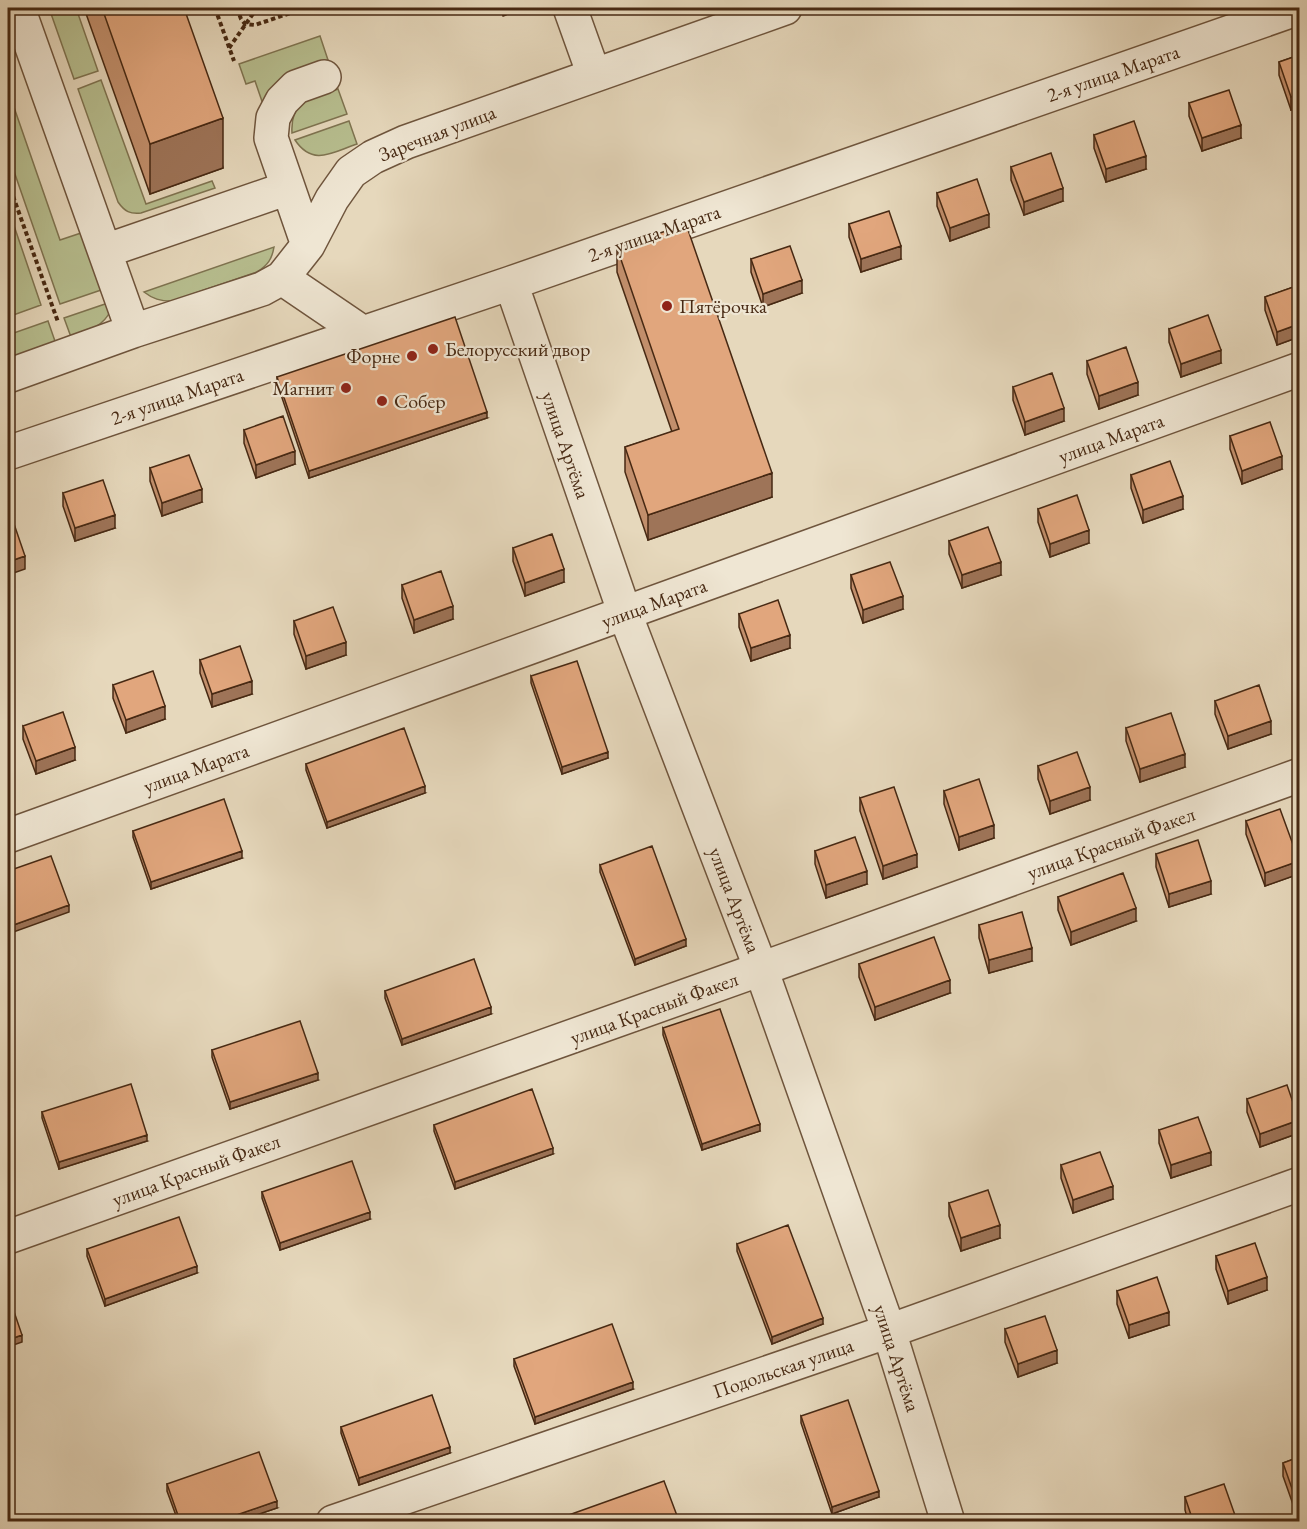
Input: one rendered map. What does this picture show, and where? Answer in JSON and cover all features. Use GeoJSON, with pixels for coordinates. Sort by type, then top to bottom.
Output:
{"type":"FeatureCollection","features":[{"type":"Feature","properties":{"kind":"street"},"geometry":{"type":"LineString","coordinates":[[18,8],[133,331]]}},
{"type":"Feature","properties":{"kind":"street"},"geometry":{"type":"LineString","coordinates":[[570,8],[594,75]]}},
{"type":"Feature","properties":{"kind":"street","name":"Заречная улица"},"geometry":{"type":"LineString","coordinates":[[8,376],[262,288],[282,278],[308,245],[332,199],[351,172],[373,157],[406,142],[785,8]]}},
{"type":"Feature","properties":{"kind":"street","name":"2-я улица Марата"},"geometry":{"type":"LineString","coordinates":[[8,453],[511,283],[1299,8]]}},
{"type":"Feature","properties":{"kind":"street"},"geometry":{"type":"LineString","coordinates":[[308,245],[271,138],[273,118],[282,101],[296,87],[324,77]]}},
{"type":"Feature","properties":{"kind":"street"},"geometry":{"type":"LineString","coordinates":[[105,251],[288,188]]}},
{"type":"Feature","properties":{"kind":"street"},"geometry":{"type":"LineString","coordinates":[[282,278],[363,333]]}},
{"type":"Feature","properties":{"kind":"street","name":"улица Артёма"},"geometry":{"type":"LineString","coordinates":[[511,283],[625,614],[761,969],[889,1331],[948,1521]]}},
{"type":"Feature","properties":{"kind":"street","name":"улица Марата"},"geometry":{"type":"LineString","coordinates":[[8,836],[1299,369]]}},
{"type":"Feature","properties":{"kind":"street","name":"улица Красный Факел"},"geometry":{"type":"LineString","coordinates":[[8,1238],[1299,775]]}},
{"type":"Feature","properties":{"kind":"street","name":"Подольская улица"},"geometry":{"type":"LineString","coordinates":[[333,1521],[889,1331],[1299,1184]]}},
{"type":"Feature","properties":{"kind":"path"},"geometry":{"type":"LineString","coordinates":[[215,8],[234,61]]}},
{"type":"Feature","properties":{"kind":"path"},"geometry":{"type":"LineString","coordinates":[[237,8],[245,24],[255,25],[305,8]]}},
{"type":"Feature","properties":{"kind":"path"},"geometry":{"type":"LineString","coordinates":[[229,48],[257,8]]}},
{"type":"Feature","properties":{"kind":"path"},"geometry":{"type":"LineString","coordinates":[[502,15],[523,8]]}},
{"type":"Feature","properties":{"kind":"path"},"geometry":{"type":"LineString","coordinates":[[8,182],[70,354]]}},
{"type":"Feature","properties":{"kind":"green space"},"geometry":{"type":"Polygon","coordinates":[[[49,8],[76,8],[98,71],[74,79],[49,8]]]}},
{"type":"Feature","properties":{"kind":"green space"},"geometry":{"type":"Polygon","coordinates":[[[320,36],[328,60],[302,68],[265,110],[255,81],[246,84],[239,64],[320,36]]]}},
{"type":"Feature","properties":{"kind":"green space"},"geometry":{"type":"Polygon","coordinates":[[[101,80],[146,204],[212,181],[215,188],[141,213],[131,213],[125,210],[118,202],[78,89],[101,80]]]}},
{"type":"Feature","properties":{"kind":"green space"},"geometry":{"type":"Polygon","coordinates":[[[338,89],[347,114],[292,133],[295,113],[304,102],[338,89]]]}},
{"type":"Feature","properties":{"kind":"green space"},"geometry":{"type":"Polygon","coordinates":[[[8,90],[60,240],[87,231],[107,288],[60,304],[8,154],[8,90]]]}},
{"type":"Feature","properties":{"kind":"green space"},"geometry":{"type":"Polygon","coordinates":[[[349,121],[357,144],[340,151],[316,155],[302,148],[295,140],[349,121]]]}},
{"type":"Feature","properties":{"kind":"green space"},"geometry":{"type":"Polygon","coordinates":[[[8,208],[41,305],[8,317],[8,208]]]}},
{"type":"Feature","properties":{"kind":"green space"},"geometry":{"type":"Polygon","coordinates":[[[274,247],[269,261],[257,272],[172,301],[157,299],[144,292],[274,247]]]}},
{"type":"Feature","properties":{"kind":"green space"},"geometry":{"type":"Polygon","coordinates":[[[108,303],[111,310],[104,321],[94,328],[71,337],[64,318],[108,303]]]}},
{"type":"Feature","properties":{"kind":"green space"},"geometry":{"type":"Polygon","coordinates":[[[48,321],[56,344],[8,362],[8,335],[48,321]]]}},
{"type":"Feature","properties":{"kind":"building"},"geometry":{"type":"Polygon","coordinates":[[[102,8],[184,8],[223,118],[150,144],[102,8]]]}},
{"type":"Feature","properties":{"kind":"building"},"geometry":{"type":"Polygon","coordinates":[[[1299,55],[1299,94],[1291,97],[1279,62],[1299,55]]]}},
{"type":"Feature","properties":{"kind":"building"},"geometry":{"type":"Polygon","coordinates":[[[1229,90],[1241,125],[1202,138],[1189,103],[1229,90]]]}},
{"type":"Feature","properties":{"kind":"building"},"geometry":{"type":"Polygon","coordinates":[[[1134,121],[1146,156],[1106,169],[1094,135],[1134,121]]]}},
{"type":"Feature","properties":{"kind":"building"},"geometry":{"type":"Polygon","coordinates":[[[1051,153],[1063,188],[1024,202],[1011,167],[1051,153]]]}},
{"type":"Feature","properties":{"kind":"building"},"geometry":{"type":"Polygon","coordinates":[[[977,179],[989,214],[950,228],[937,193],[977,179]]]}},
{"type":"Feature","properties":{"kind":"building"},"geometry":{"type":"Polygon","coordinates":[[[889,211],[901,246],[861,259],[849,224],[889,211]]]}},
{"type":"Feature","properties":{"kind":"building"},"geometry":{"type":"Polygon","coordinates":[[[686,224],[772,473],[648,515],[625,447],[679,429],[617,248],[686,224]]]}},
{"type":"Feature","properties":{"kind":"building"},"geometry":{"type":"Polygon","coordinates":[[[790,246],[802,280],[763,294],[751,259],[790,246]]]}},
{"type":"Feature","properties":{"kind":"building"},"geometry":{"type":"Polygon","coordinates":[[[1299,285],[1299,324],[1277,332],[1265,297],[1299,285]]]}},
{"type":"Feature","properties":{"kind":"building"},"geometry":{"type":"Polygon","coordinates":[[[1208,315],[1221,350],[1181,364],[1169,329],[1208,315]]]}},
{"type":"Feature","properties":{"kind":"building","name":"Собер"},"geometry":{"type":"Polygon","coordinates":[[[455,317],[487,412],[309,471],[277,377],[455,317]]]}},
{"type":"Feature","properties":{"kind":"building"},"geometry":{"type":"Polygon","coordinates":[[[1126,347],[1138,382],[1099,396],[1087,361],[1126,347]]]}},
{"type":"Feature","properties":{"kind":"building"},"geometry":{"type":"Polygon","coordinates":[[[1052,373],[1064,408],[1025,422],[1013,387],[1052,373]]]}},
{"type":"Feature","properties":{"kind":"building"},"geometry":{"type":"Polygon","coordinates":[[[283,416],[295,451],[256,465],[244,430],[283,416]]]}},
{"type":"Feature","properties":{"kind":"building"},"geometry":{"type":"Polygon","coordinates":[[[1270,422],[1282,456],[1242,471],[1230,436],[1270,422]]]}},
{"type":"Feature","properties":{"kind":"building"},"geometry":{"type":"Polygon","coordinates":[[[189,455],[202,489],[162,503],[150,468],[189,455]]]}},
{"type":"Feature","properties":{"kind":"building"},"geometry":{"type":"Polygon","coordinates":[[[1170,461],[1183,496],[1143,510],[1131,475],[1170,461]]]}},
{"type":"Feature","properties":{"kind":"building"},"geometry":{"type":"Polygon","coordinates":[[[103,480],[115,515],[75,528],[63,493],[103,480]]]}},
{"type":"Feature","properties":{"kind":"building"},"geometry":{"type":"Polygon","coordinates":[[[1077,495],[1089,530],[1050,544],[1038,509],[1077,495]]]}},
{"type":"Feature","properties":{"kind":"building"},"geometry":{"type":"Polygon","coordinates":[[[13,521],[25,556],[8,562],[8,523],[13,521]]]}},
{"type":"Feature","properties":{"kind":"building"},"geometry":{"type":"Polygon","coordinates":[[[988,527],[1001,562],[962,575],[949,541],[988,527]]]}},
{"type":"Feature","properties":{"kind":"building"},"geometry":{"type":"Polygon","coordinates":[[[552,534],[564,569],[525,583],[513,548],[552,534]]]}},
{"type":"Feature","properties":{"kind":"building"},"geometry":{"type":"Polygon","coordinates":[[[890,562],[903,596],[863,610],[851,575],[890,562]]]}},
{"type":"Feature","properties":{"kind":"building"},"geometry":{"type":"Polygon","coordinates":[[[441,571],[453,606],[414,620],[402,585],[441,571]]]}},
{"type":"Feature","properties":{"kind":"building"},"geometry":{"type":"Polygon","coordinates":[[[778,600],[790,635],[751,648],[739,614],[778,600]]]}},
{"type":"Feature","properties":{"kind":"building"},"geometry":{"type":"Polygon","coordinates":[[[333,607],[346,642],[306,656],[294,621],[333,607]]]}},
{"type":"Feature","properties":{"kind":"building"},"geometry":{"type":"Polygon","coordinates":[[[240,646],[252,681],[212,694],[200,660],[240,646]]]}},
{"type":"Feature","properties":{"kind":"building"},"geometry":{"type":"Polygon","coordinates":[[[577,661],[608,752],[562,767],[531,676],[577,661]]]}},
{"type":"Feature","properties":{"kind":"building"},"geometry":{"type":"Polygon","coordinates":[[[153,671],[165,706],[126,720],[113,685],[153,671]]]}},
{"type":"Feature","properties":{"kind":"building"},"geometry":{"type":"Polygon","coordinates":[[[1259,685],[1271,721],[1228,736],[1215,701],[1259,685]]]}},
{"type":"Feature","properties":{"kind":"building"},"geometry":{"type":"Polygon","coordinates":[[[63,712],[75,747],[36,761],[23,726],[63,712]]]}},
{"type":"Feature","properties":{"kind":"building"},"geometry":{"type":"Polygon","coordinates":[[[1171,713],[1185,754],[1140,769],[1126,728],[1171,713]]]}},
{"type":"Feature","properties":{"kind":"building"},"geometry":{"type":"Polygon","coordinates":[[[404,728],[425,786],[327,822],[306,764],[404,728]]]}},
{"type":"Feature","properties":{"kind":"building"},"geometry":{"type":"Polygon","coordinates":[[[1077,752],[1090,787],[1050,801],[1038,766],[1077,752]]]}},
{"type":"Feature","properties":{"kind":"building"},"geometry":{"type":"Polygon","coordinates":[[[979,779],[994,825],[959,837],[944,791],[979,779]]]}},
{"type":"Feature","properties":{"kind":"building"},"geometry":{"type":"Polygon","coordinates":[[[894,787],[917,854],[883,866],[860,798],[894,787]]]}},
{"type":"Feature","properties":{"kind":"building"},"geometry":{"type":"Polygon","coordinates":[[[224,799],[242,851],[151,882],[133,831],[224,799]]]}},
{"type":"Feature","properties":{"kind":"building"},"geometry":{"type":"Polygon","coordinates":[[[1280,809],[1299,861],[1265,873],[1246,821],[1280,809]]]}},
{"type":"Feature","properties":{"kind":"building"},"geometry":{"type":"Polygon","coordinates":[[[855,837],[867,871],[826,885],[815,851],[855,837]]]}},
{"type":"Feature","properties":{"kind":"building"},"geometry":{"type":"Polygon","coordinates":[[[1198,840],[1211,881],[1169,894],[1156,854],[1198,840]]]}},
{"type":"Feature","properties":{"kind":"building"},"geometry":{"type":"Polygon","coordinates":[[[652,846],[686,939],[635,959],[600,865],[652,846]]]}},
{"type":"Feature","properties":{"kind":"building"},"geometry":{"type":"Polygon","coordinates":[[[51,856],[69,905],[8,927],[8,871],[51,856]]]}},
{"type":"Feature","properties":{"kind":"building"},"geometry":{"type":"Polygon","coordinates":[[[1123,873],[1136,908],[1071,932],[1058,897],[1123,873]]]}},
{"type":"Feature","properties":{"kind":"building"},"geometry":{"type":"Polygon","coordinates":[[[1022,912],[1032,948],[989,960],[979,925],[1022,912]]]}},
{"type":"Feature","properties":{"kind":"building"},"geometry":{"type":"Polygon","coordinates":[[[934,937],[950,980],[875,1007],[859,964],[934,937]]]}},
{"type":"Feature","properties":{"kind":"building"},"geometry":{"type":"Polygon","coordinates":[[[474,959],[491,1007],[402,1039],[385,991],[474,959]]]}},
{"type":"Feature","properties":{"kind":"building"},"geometry":{"type":"Polygon","coordinates":[[[720,1009],[760,1124],[702,1144],[663,1028],[720,1009]]]}},
{"type":"Feature","properties":{"kind":"building"},"geometry":{"type":"Polygon","coordinates":[[[300,1021],[318,1073],[230,1102],[212,1050],[300,1021]]]}},
{"type":"Feature","properties":{"kind":"building"},"geometry":{"type":"Polygon","coordinates":[[[131,1084],[147,1135],[59,1162],[42,1112],[131,1084]]]}},
{"type":"Feature","properties":{"kind":"building"},"geometry":{"type":"Polygon","coordinates":[[[1287,1085],[1299,1120],[1260,1134],[1247,1099],[1287,1085]]]}},
{"type":"Feature","properties":{"kind":"building"},"geometry":{"type":"Polygon","coordinates":[[[532,1089],[553,1148],[455,1182],[434,1125],[532,1089]]]}},
{"type":"Feature","properties":{"kind":"building"},"geometry":{"type":"Polygon","coordinates":[[[1198,1117],[1211,1152],[1171,1165],[1159,1130],[1198,1117]]]}},
{"type":"Feature","properties":{"kind":"building"},"geometry":{"type":"Polygon","coordinates":[[[1100,1152],[1113,1186],[1073,1200],[1061,1165],[1100,1152]]]}},
{"type":"Feature","properties":{"kind":"building"},"geometry":{"type":"Polygon","coordinates":[[[352,1161],[370,1212],[280,1243],[262,1192],[352,1161]]]}},
{"type":"Feature","properties":{"kind":"building"},"geometry":{"type":"Polygon","coordinates":[[[988,1190],[1000,1225],[961,1238],[949,1203],[988,1190]]]}},
{"type":"Feature","properties":{"kind":"building"},"geometry":{"type":"Polygon","coordinates":[[[179,1217],[197,1266],[105,1299],[87,1249],[179,1217]]]}},
{"type":"Feature","properties":{"kind":"building"},"geometry":{"type":"Polygon","coordinates":[[[788,1225],[823,1318],[772,1337],[737,1244],[788,1225]]]}},
{"type":"Feature","properties":{"kind":"building"},"geometry":{"type":"Polygon","coordinates":[[[1255,1243],[1267,1277],[1228,1291],[1216,1256],[1255,1243]]]}},
{"type":"Feature","properties":{"kind":"building"},"geometry":{"type":"Polygon","coordinates":[[[1157,1277],[1169,1312],[1129,1325],[1117,1291],[1157,1277]]]}},
{"type":"Feature","properties":{"kind":"building"},"geometry":{"type":"Polygon","coordinates":[[[8,1294],[22,1335],[8,1340],[8,1294]]]}},
{"type":"Feature","properties":{"kind":"building"},"geometry":{"type":"Polygon","coordinates":[[[1045,1316],[1057,1350],[1018,1364],[1005,1329],[1045,1316]]]}},
{"type":"Feature","properties":{"kind":"building"},"geometry":{"type":"Polygon","coordinates":[[[612,1324],[633,1382],[535,1417],[514,1359],[612,1324]]]}},
{"type":"Feature","properties":{"kind":"building"},"geometry":{"type":"Polygon","coordinates":[[[432,1395],[450,1447],[359,1478],[341,1427],[432,1395]]]}},
{"type":"Feature","properties":{"kind":"building"},"geometry":{"type":"Polygon","coordinates":[[[848,1400],[879,1491],[832,1507],[801,1416],[848,1400]]]}},
{"type":"Feature","properties":{"kind":"building"},"geometry":{"type":"Polygon","coordinates":[[[259,1452],[277,1501],[219,1521],[180,1521],[167,1484],[259,1452]]]}},
{"type":"Feature","properties":{"kind":"building"},"geometry":{"type":"Polygon","coordinates":[[[1299,1457],[1299,1496],[1295,1497],[1283,1463],[1299,1457]]]}},
{"type":"Feature","properties":{"kind":"building"},"geometry":{"type":"Polygon","coordinates":[[[664,1481],[679,1521],[568,1521],[566,1516],[664,1481]]]}},
{"type":"Feature","properties":{"kind":"building"},"geometry":{"type":"Polygon","coordinates":[[[1224,1484],[1236,1518],[1227,1521],[1193,1521],[1185,1497],[1224,1484]]]}},
{"type":"Feature","properties":{"kind":"place","name":"Пятёрочка"},"geometry":{"type":"Point","coordinates":[667,306]}},
{"type":"Feature","properties":{"kind":"place","name":"Белорусский двор"},"geometry":{"type":"Point","coordinates":[433,349]}},
{"type":"Feature","properties":{"kind":"place","name":"Форне"},"geometry":{"type":"Point","coordinates":[412,356]}},
{"type":"Feature","properties":{"kind":"place","name":"Магнит"},"geometry":{"type":"Point","coordinates":[346,388]}},
{"type":"Feature","properties":{"kind":"place","name":"Собер"},"geometry":{"type":"Point","coordinates":[382,401]}}]}
